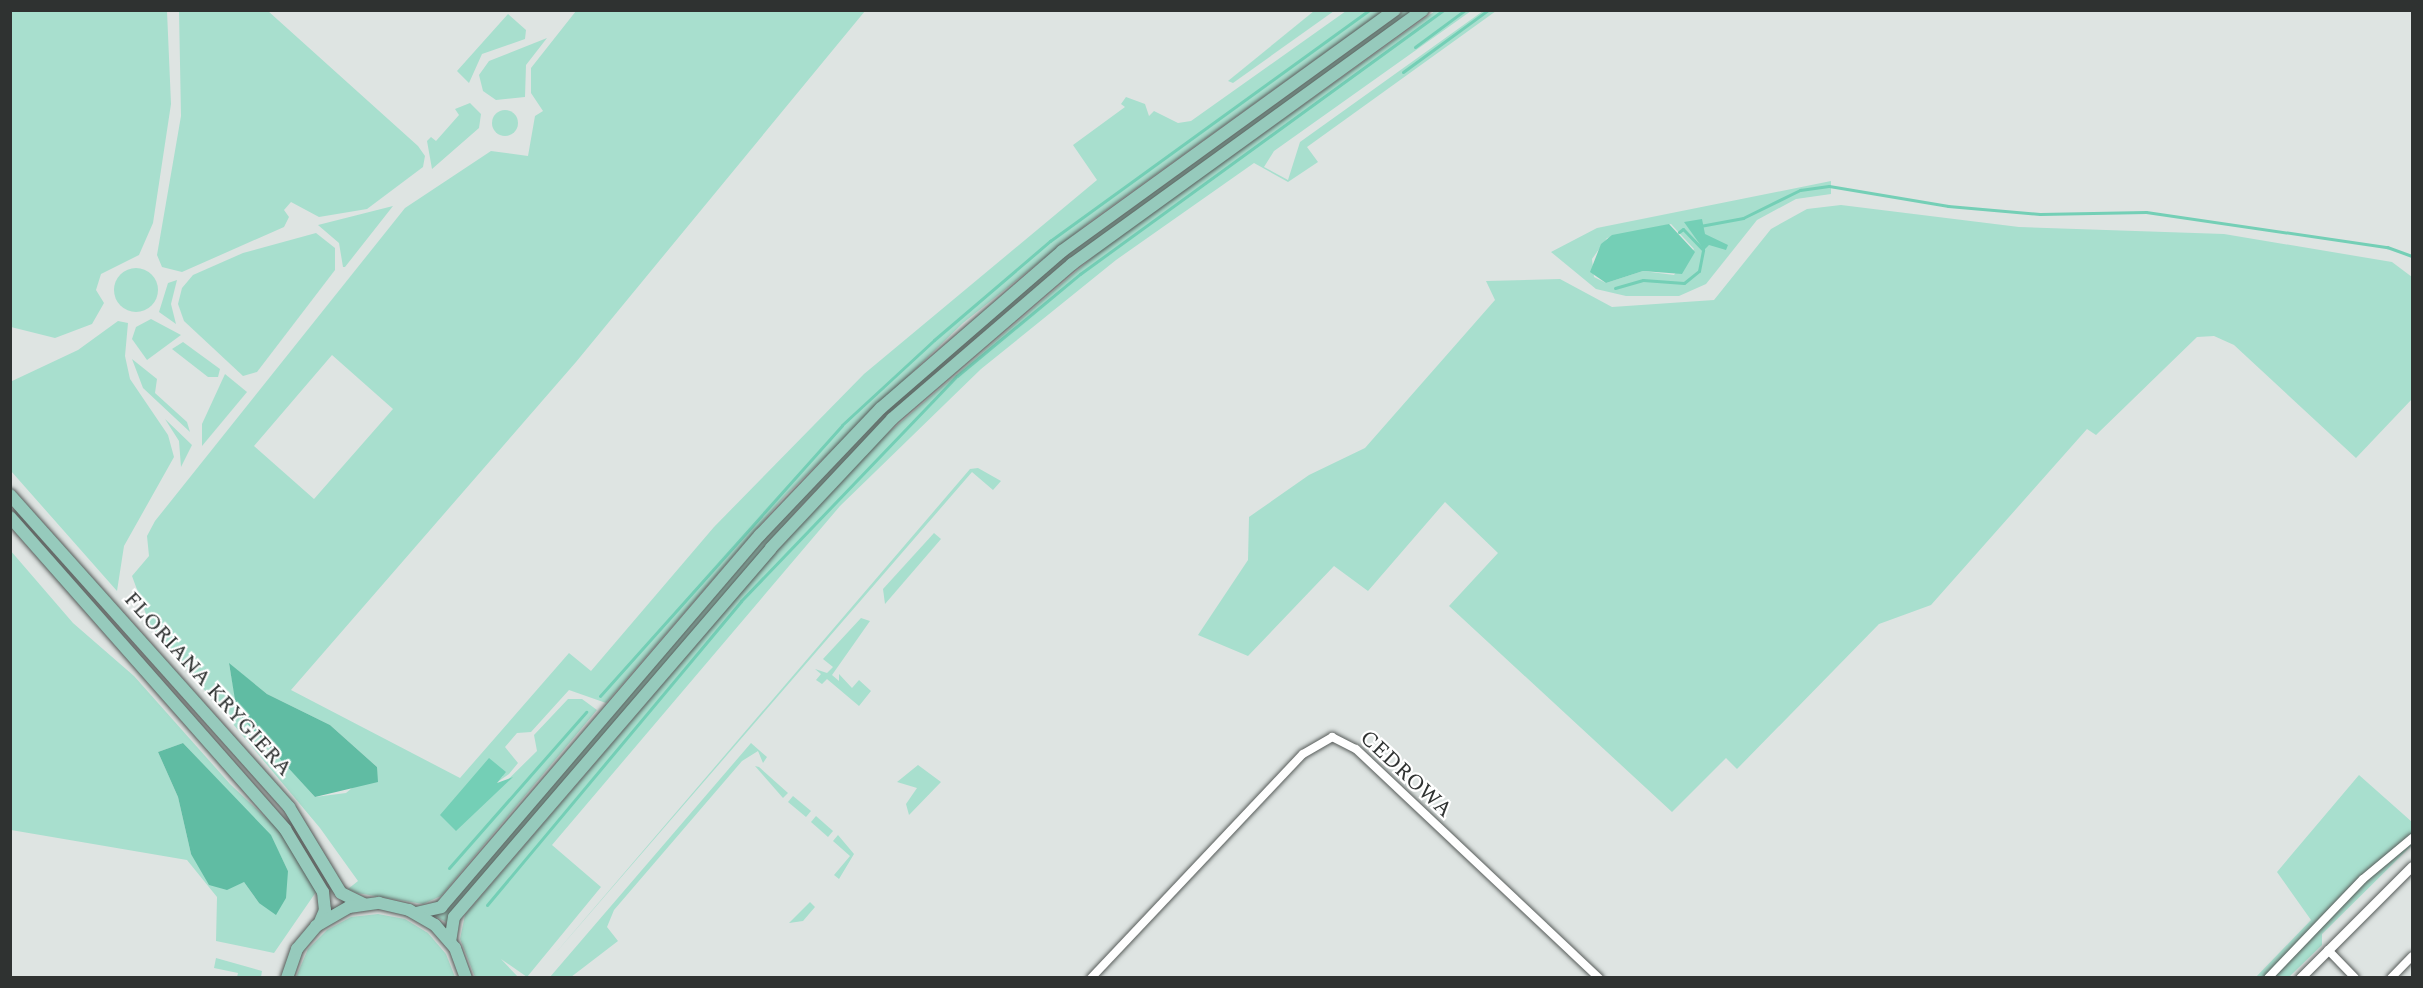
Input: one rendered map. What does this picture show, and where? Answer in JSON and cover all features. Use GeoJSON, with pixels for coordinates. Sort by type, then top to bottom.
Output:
{"type":"FeatureCollection","features":[{"type":"Feature","properties":{"kind":"main road"},"geometry":{"type":"LineString","coordinates":[[287,978],[297,949],[319,924],[364,904],[416,913],[441,907],[760,535],[881,408],[1062,250],[1395,10]]}},
{"type":"Feature","properties":{"kind":"main road"},"geometry":{"type":"LineString","coordinates":[[450,942],[454,917],[771,548],[892,419],[1072,264],[1423,10]]}},
{"type":"Feature","properties":{"kind":"main road","name":"FLORIANA KRYGIERA"},"geometry":{"type":"LineString","coordinates":[[10,495],[289,807],[341,892],[364,904]]}},
{"type":"Feature","properties":{"kind":"main road","name":"FLORIANA KRYGIERA"},"geometry":{"type":"LineString","coordinates":[[10,517],[285,829],[323,892],[325,910],[319,924]]}},
{"type":"Feature","properties":{"kind":"main road"},"geometry":{"type":"LineString","coordinates":[[416,913],[450,942],[466,978]]}},
{"type":"Feature","properties":{"kind":"street","name":"CEDROWA"},"geometry":{"type":"LineString","coordinates":[[1091,978],[1303,754],[1332,737],[1356,749],[1599,978]]}},
{"type":"Feature","properties":{"kind":"street"},"geometry":{"type":"LineString","coordinates":[[2268,978],[2362,879],[2412,838]]}},
{"type":"Feature","properties":{"kind":"street"},"geometry":{"type":"LineString","coordinates":[[2300,978],[2412,868]]}},
{"type":"Feature","properties":{"kind":"street"},"geometry":{"type":"LineString","coordinates":[[2328,950],[2355,978]]}},
{"type":"Feature","properties":{"kind":"street"},"geometry":{"type":"LineString","coordinates":[[2391,978],[2412,956]]}},
{"type":"Feature","properties":{"kind":"shaded area"},"geometry":{"type":"Polygon","coordinates":[[[10,11],[167,11],[171,104],[153,223],[139,255],[101,274],[96,290],[104,303],[92,324],[55,338],[11,327],[10,11]]]}},
{"type":"Feature","properties":{"kind":"shaded area"},"geometry":{"type":"Polygon","coordinates":[[[179,11],[268,11],[418,146],[425,156],[423,167],[367,209],[319,217],[291,202],[284,210],[289,217],[284,227],[182,272],[162,267],[157,255],[181,116],[179,11]]]}},
{"type":"Feature","properties":{"kind":"shaded area"},"geometry":{"type":"Polygon","coordinates":[[[576,11],[865,11],[576,362],[291,690],[460,778],[569,653],[591,671],[714,527],[864,374],[1097,180],[1073,145],[1125,107],[1121,104],[1126,97],[1145,104],[1149,116],[1154,111],[1178,123],[1191,121],[1346,11],[1383,11],[1091,221],[963,323],[785,496],[606,703],[569,690],[531,732],[517,733],[505,747],[518,763],[509,774],[496,783],[503,776],[475,778],[469,786],[482,805],[537,751],[534,735],[568,699],[582,699],[597,710],[441,896],[423,904],[357,893],[348,889],[358,881],[320,828],[150,625],[132,576],[149,556],[147,536],[155,521],[405,208],[491,151],[528,156],[535,116],[543,111],[531,93],[531,68],[576,11]],[[332,355],[254,446],[314,499],[393,409],[332,355]],[[229,664],[238,712],[315,797],[346,793],[377,767],[330,725],[267,694],[229,664]]]}},
{"type":"Feature","properties":{"kind":"shaded area"},"geometry":{"type":"Polygon","coordinates":[[[1314,11],[1334,11],[1233,83],[1228,81],[1314,11]]]}},
{"type":"Feature","properties":{"kind":"shaded area"},"geometry":{"type":"Polygon","coordinates":[[[1404,11],[1414,11],[1060,266],[908,397],[799,508],[446,922],[435,916],[762,541],[904,393],[1056,263],[1404,11]]]}},
{"type":"Feature","properties":{"kind":"shaded area"},"geometry":{"type":"Polygon","coordinates":[[[1435,11],[1471,11],[1274,151],[1264,167],[1288,180],[1300,142],[1483,11],[1496,11],[1307,147],[1318,162],[1288,182],[1254,163],[1116,260],[981,369],[840,506],[552,845],[601,887],[527,977],[501,959],[518,977],[475,977],[460,939],[465,915],[776,552],[880,440],[1108,244],[1435,11]]]}},
{"type":"Feature","properties":{"kind":"shaded area"},"geometry":{"type":"Polygon","coordinates":[[[508,14],[526,30],[525,39],[482,54],[469,83],[457,71],[508,14]]]}},
{"type":"Feature","properties":{"kind":"shaded area"},"geometry":{"type":"Polygon","coordinates":[[[547,38],[526,65],[525,97],[496,100],[483,91],[479,75],[489,61],[547,38]]]}},
{"type":"Feature","properties":{"kind":"shaded area"},"geometry":{"type":"Polygon","coordinates":[[[470,103],[481,114],[479,128],[432,169],[427,141],[431,137],[436,141],[459,115],[455,109],[470,103]]]}},
{"type":"Feature","properties":{"kind":"shaded area"},"geometry":{"type":"Polygon","coordinates":[[[505,110],[514,114],[518,123],[514,132],[505,136],[496,132],[492,123],[496,114],[505,110]]]}},
{"type":"Feature","properties":{"kind":"shaded area"},"geometry":{"type":"Polygon","coordinates":[[[1831,181],[1831,194],[1796,199],[1757,220],[1706,284],[1679,296],[1626,296],[1596,289],[1551,252],[1597,228],[1831,181]],[[1671,224],[1607,238],[1592,259],[1594,277],[1606,283],[1643,271],[1674,275],[1694,249],[1671,224]]]}},
{"type":"Feature","properties":{"kind":"shaded area"},"geometry":{"type":"Polygon","coordinates":[[[1841,205],[2019,227],[2224,234],[2392,262],[2412,277],[2412,399],[2356,458],[2234,345],[2214,336],[2197,337],[2096,435],[2087,429],[1931,605],[1879,624],[1737,769],[1726,758],[1672,812],[1449,606],[1498,553],[1445,502],[1368,591],[1334,566],[1248,656],[1198,635],[1248,560],[1249,517],[1309,475],[1365,448],[1495,300],[1486,281],[1560,279],[1612,307],[1714,300],[1771,229],[1807,209],[1841,205]]]}},
{"type":"Feature","properties":{"kind":"shaded area"},"geometry":{"type":"Polygon","coordinates":[[[393,206],[343,267],[339,243],[318,225],[393,206]]]}},
{"type":"Feature","properties":{"kind":"shaded area"},"geometry":{"type":"Polygon","coordinates":[[[1702,219],[1705,234],[1728,245],[1726,250],[1709,245],[1704,250],[1684,222],[1702,219]]]}},
{"type":"Feature","properties":{"kind":"shaded area"},"geometry":{"type":"Polygon","coordinates":[[[1669,224],[1695,252],[1682,274],[1643,271],[1606,283],[1590,272],[1601,244],[1612,235],[1669,224]]]}},
{"type":"Feature","properties":{"kind":"shaded area"},"geometry":{"type":"Polygon","coordinates":[[[316,233],[335,248],[335,270],[257,372],[243,376],[184,321],[178,304],[182,288],[193,275],[243,253],[316,233]]]}},
{"type":"Feature","properties":{"kind":"shaded area"},"geometry":{"type":"Polygon","coordinates":[[[136,268],[151,275],[158,290],[151,305],[136,312],[121,305],[114,290],[121,275],[136,268]]]}},
{"type":"Feature","properties":{"kind":"shaded area"},"geometry":{"type":"Polygon","coordinates":[[[177,280],[171,304],[176,324],[159,312],[168,283],[177,280]]]}},
{"type":"Feature","properties":{"kind":"shaded area"},"geometry":{"type":"Polygon","coordinates":[[[151,319],[181,335],[147,360],[132,339],[136,327],[151,319]]]}},
{"type":"Feature","properties":{"kind":"shaded area"},"geometry":{"type":"Polygon","coordinates":[[[118,321],[128,323],[125,356],[130,379],[168,435],[174,457],[124,546],[117,591],[11,471],[10,382],[78,350],[118,321]]]}},
{"type":"Feature","properties":{"kind":"shaded area"},"geometry":{"type":"Polygon","coordinates":[[[183,342],[220,369],[218,377],[208,377],[172,349],[183,342]]]}},
{"type":"Feature","properties":{"kind":"shaded area"},"geometry":{"type":"Polygon","coordinates":[[[132,359],[157,379],[155,393],[187,422],[190,432],[143,388],[132,359]]]}},
{"type":"Feature","properties":{"kind":"shaded area"},"geometry":{"type":"Polygon","coordinates":[[[225,374],[247,392],[202,446],[202,424],[225,374]]]}},
{"type":"Feature","properties":{"kind":"shaded area"},"geometry":{"type":"Polygon","coordinates":[[[165,419],[192,445],[181,467],[179,441],[165,419]]]}},
{"type":"Feature","properties":{"kind":"shaded area"},"geometry":{"type":"Polygon","coordinates":[[[978,468],[1001,481],[993,490],[972,472],[553,956],[970,469],[978,468]]]}},
{"type":"Feature","properties":{"kind":"shaded area"},"geometry":{"type":"Polygon","coordinates":[[[934,533],[941,539],[885,604],[883,589],[934,533]]]}},
{"type":"Feature","properties":{"kind":"shaded area"},"geometry":{"type":"Polygon","coordinates":[[[10,550],[73,623],[134,676],[230,784],[281,832],[316,892],[274,953],[216,941],[217,897],[187,860],[11,830],[10,550]],[[183,743],[158,752],[178,797],[191,854],[236,883],[244,882],[259,903],[288,871],[271,836],[183,743]]]}},
{"type":"Feature","properties":{"kind":"shaded area"},"geometry":{"type":"Polygon","coordinates":[[[861,618],[870,621],[832,675],[839,681],[839,674],[852,688],[859,680],[871,691],[859,706],[827,679],[822,684],[816,680],[821,674],[815,669],[827,673],[833,667],[823,659],[861,618]]]}},
{"type":"Feature","properties":{"kind":"shaded area"},"geometry":{"type":"Polygon","coordinates":[[[229,663],[267,694],[330,725],[377,767],[378,782],[315,797],[237,712],[229,663]]]}},
{"type":"Feature","properties":{"kind":"shaded area"},"geometry":{"type":"Polygon","coordinates":[[[183,743],[271,835],[288,871],[286,898],[276,915],[259,903],[244,882],[227,890],[209,885],[191,854],[178,797],[158,752],[183,743]]]}},
{"type":"Feature","properties":{"kind":"shaded area"},"geometry":{"type":"Polygon","coordinates":[[[751,743],[767,757],[763,763],[758,751],[742,761],[614,910],[607,927],[618,941],[571,977],[550,977],[751,743]]]}},
{"type":"Feature","properties":{"kind":"shaded area"},"geometry":{"type":"Polygon","coordinates":[[[489,758],[506,772],[497,783],[513,777],[456,831],[440,815],[489,758]]]}},
{"type":"Feature","properties":{"kind":"shaded area"},"geometry":{"type":"Polygon","coordinates":[[[918,765],[941,782],[909,815],[906,804],[917,788],[897,782],[918,765]]]}},
{"type":"Feature","properties":{"kind":"shaded area"},"geometry":{"type":"Polygon","coordinates":[[[755,766],[759,767],[788,793],[783,798],[755,766]]]}},
{"type":"Feature","properties":{"kind":"shaded area"},"geometry":{"type":"Polygon","coordinates":[[[2359,775],[2412,822],[2412,845],[2322,934],[2322,945],[2289,977],[2255,978],[2311,920],[2277,872],[2359,775]]]}},
{"type":"Feature","properties":{"kind":"shaded area"},"geometry":{"type":"Polygon","coordinates":[[[793,796],[811,811],[806,817],[788,802],[793,796]]]}},
{"type":"Feature","properties":{"kind":"shaded area"},"geometry":{"type":"Polygon","coordinates":[[[816,816],[833,831],[828,837],[811,822],[816,816]]]}},
{"type":"Feature","properties":{"kind":"shaded area"},"geometry":{"type":"Polygon","coordinates":[[[838,835],[854,854],[839,879],[834,875],[850,856],[833,841],[838,835]]]}},
{"type":"Feature","properties":{"kind":"shaded area"},"geometry":{"type":"Polygon","coordinates":[[[810,902],[815,907],[803,921],[789,923],[810,902]]]}},
{"type":"Feature","properties":{"kind":"shaded area"},"geometry":{"type":"Polygon","coordinates":[[[378,914],[405,919],[428,933],[446,954],[455,977],[296,977],[308,949],[327,930],[351,917],[378,914]]]}},
{"type":"Feature","properties":{"kind":"shaded area"},"geometry":{"type":"Polygon","coordinates":[[[216,958],[262,971],[261,977],[237,977],[238,973],[214,968],[216,958]]]}},
{"type":"Feature","properties":{"kind":"waterway"},"geometry":{"type":"LineString","coordinates":[[600,696],[842,425],[934,340],[1050,241],[1369,10]]}},
{"type":"Feature","properties":{"kind":"waterway"},"geometry":{"type":"LineString","coordinates":[[487,905],[741,601],[957,376],[1080,274],[1444,10]]}},
{"type":"Feature","properties":{"kind":"waterway"},"geometry":{"type":"LineString","coordinates":[[1415,47],[1465,10]]}},
{"type":"Feature","properties":{"kind":"waterway"},"geometry":{"type":"LineString","coordinates":[[1403,72],[1488,10]]}},
{"type":"Feature","properties":{"kind":"waterway"},"geometry":{"type":"LineString","coordinates":[[1700,226],[1743,218],[1800,190],[1829,186],[1948,206],[2040,214],[2146,212],[2387,247],[2412,256]]}},
{"type":"Feature","properties":{"kind":"waterway"},"geometry":{"type":"LineString","coordinates":[[1679,232],[1683,229],[1703,250],[1703,245]]}},
{"type":"Feature","properties":{"kind":"waterway"},"geometry":{"type":"LineString","coordinates":[[1615,288],[1643,280],[1684,283],[1699,271],[1703,250]]}},
{"type":"Feature","properties":{"kind":"waterway"},"geometry":{"type":"LineString","coordinates":[[449,868],[586,712]]}}]}
